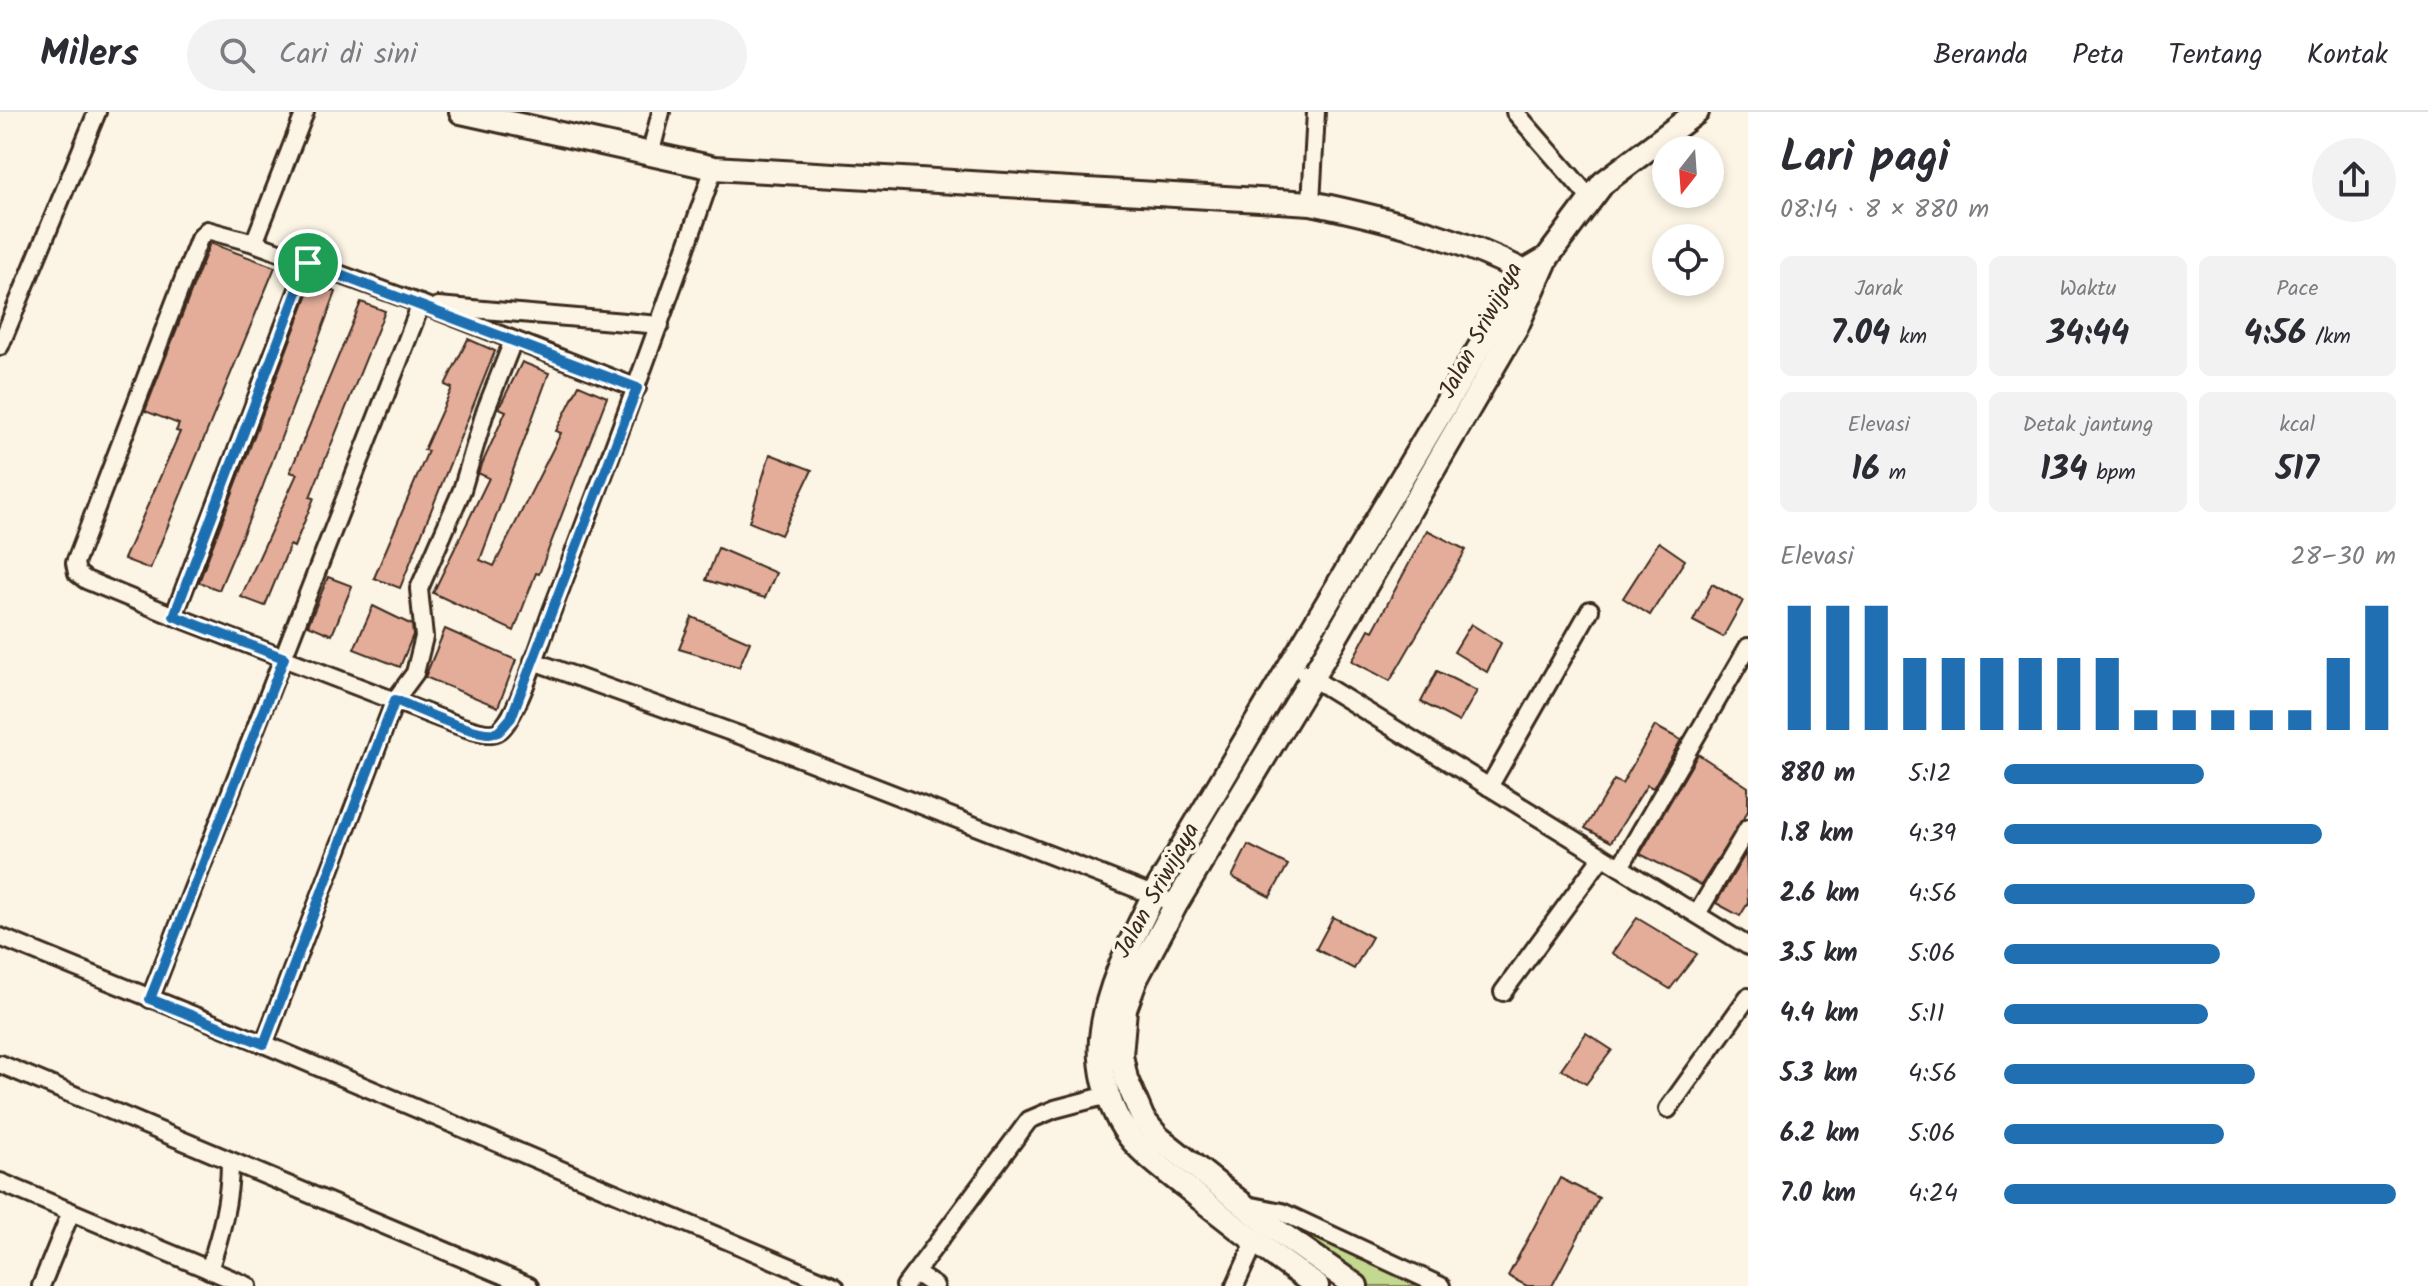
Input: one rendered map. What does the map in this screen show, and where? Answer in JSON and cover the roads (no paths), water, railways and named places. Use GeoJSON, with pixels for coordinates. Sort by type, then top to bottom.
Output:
{"type":"FeatureCollection","features":[{"type":"Feature","properties":{"kind":"main road"},"geometry":{"type":"LineString","coordinates":[[461,112],[714,168],[1311,203],[1385,218],[1537,270]]}},
{"type":"Feature","properties":{"kind":"main road","name":"Jalan Sriwijaya"},"geometry":{"type":"LineString","coordinates":[[1317,1286],[1255,1242],[1154,1161],[1124,1130],[1108,1095],[1101,1057],[1102,1031],[1118,970],[1154,894],[1292,666],[1412,483],[1537,270],[1590,198],[1622,167],[1697,112]]}},
{"type":"Feature","properties":{"kind":"main road","name":"Jalan Sriwijaya"},"geometry":{"type":"LineString","coordinates":[[1356,1286],[1243,1205],[1158,1137],[1143,1119],[1126,1079],[1121,1055],[1125,1009],[1136,979],[1176,904],[1312,678],[1412,483]]}},
{"type":"Feature","properties":{"kind":"street"},"geometry":{"type":"LineString","coordinates":[[0,346],[97,112]]}},
{"type":"Feature","properties":{"kind":"street"},"geometry":{"type":"LineString","coordinates":[[254,243],[305,112]]}},
{"type":"Feature","properties":{"kind":"street"},"geometry":{"type":"LineString","coordinates":[[650,155],[661,112]]}},
{"type":"Feature","properties":{"kind":"street"},"geometry":{"type":"LineString","coordinates":[[1311,203],[1316,112]]}},
{"type":"Feature","properties":{"kind":"street"},"geometry":{"type":"LineString","coordinates":[[1515,112],[1590,198]]}},
{"type":"Feature","properties":{"kind":"street"},"geometry":{"type":"LineString","coordinates":[[637,388],[254,243],[216,230],[202,233],[75,563],[77,573],[86,580],[174,616],[460,726],[490,733],[498,731],[511,718],[533,661],[637,388],[714,168]]}},
{"type":"Feature","properties":{"kind":"street"},"geometry":{"type":"LineString","coordinates":[[174,616],[308,263]]}},
{"type":"Feature","properties":{"kind":"street"},"geometry":{"type":"LineString","coordinates":[[421,304],[660,325]]}},
{"type":"Feature","properties":{"kind":"street"},"geometry":{"type":"LineString","coordinates":[[150,999],[421,304]]}},
{"type":"Feature","properties":{"kind":"street"},"geometry":{"type":"LineString","coordinates":[[264,1044],[395,700],[415,673],[424,637],[419,589],[462,490],[485,412],[513,341]]}},
{"type":"Feature","properties":{"kind":"street"},"geometry":{"type":"LineString","coordinates":[[1489,787],[1590,610]]}},
{"type":"Feature","properties":{"kind":"street"},"geometry":{"type":"LineString","coordinates":[[1620,867],[1748,647]]}},
{"type":"Feature","properties":{"kind":"street"},"geometry":{"type":"LineString","coordinates":[[533,661],[756,741],[1176,904]]}},
{"type":"Feature","properties":{"kind":"street"},"geometry":{"type":"LineString","coordinates":[[1292,666],[1748,946]]}},
{"type":"Feature","properties":{"kind":"street"},"geometry":{"type":"LineString","coordinates":[[1697,914],[1748,828]]}},
{"type":"Feature","properties":{"kind":"street"},"geometry":{"type":"LineString","coordinates":[[1503,992],[1602,857]]}},
{"type":"Feature","properties":{"kind":"street"},"geometry":{"type":"LineString","coordinates":[[0,937],[264,1044],[835,1286]]}},
{"type":"Feature","properties":{"kind":"street"},"geometry":{"type":"LineString","coordinates":[[1668,1109],[1748,997]]}},
{"type":"Feature","properties":{"kind":"street"},"geometry":{"type":"LineString","coordinates":[[0,1064],[529,1286]]}},
{"type":"Feature","properties":{"kind":"street"},"geometry":{"type":"LineString","coordinates":[[935,1286],[910,1279],[1029,1120],[1055,1109],[1108,1095]]}},
{"type":"Feature","properties":{"kind":"street"},"geometry":{"type":"LineString","coordinates":[[209,1270],[226,1217],[230,1162]]}},
{"type":"Feature","properties":{"kind":"street"},"geometry":{"type":"LineString","coordinates":[[0,1182],[248,1286]]}},
{"type":"Feature","properties":{"kind":"street"},"geometry":{"type":"LineString","coordinates":[[1243,1205],[1282,1212],[1441,1286]]}},
{"type":"Feature","properties":{"kind":"street"},"geometry":{"type":"LineString","coordinates":[[41,1286],[71,1212]]}},
{"type":"Feature","properties":{"kind":"street"},"geometry":{"type":"LineString","coordinates":[[1235,1286],[1255,1242]]}}]}
